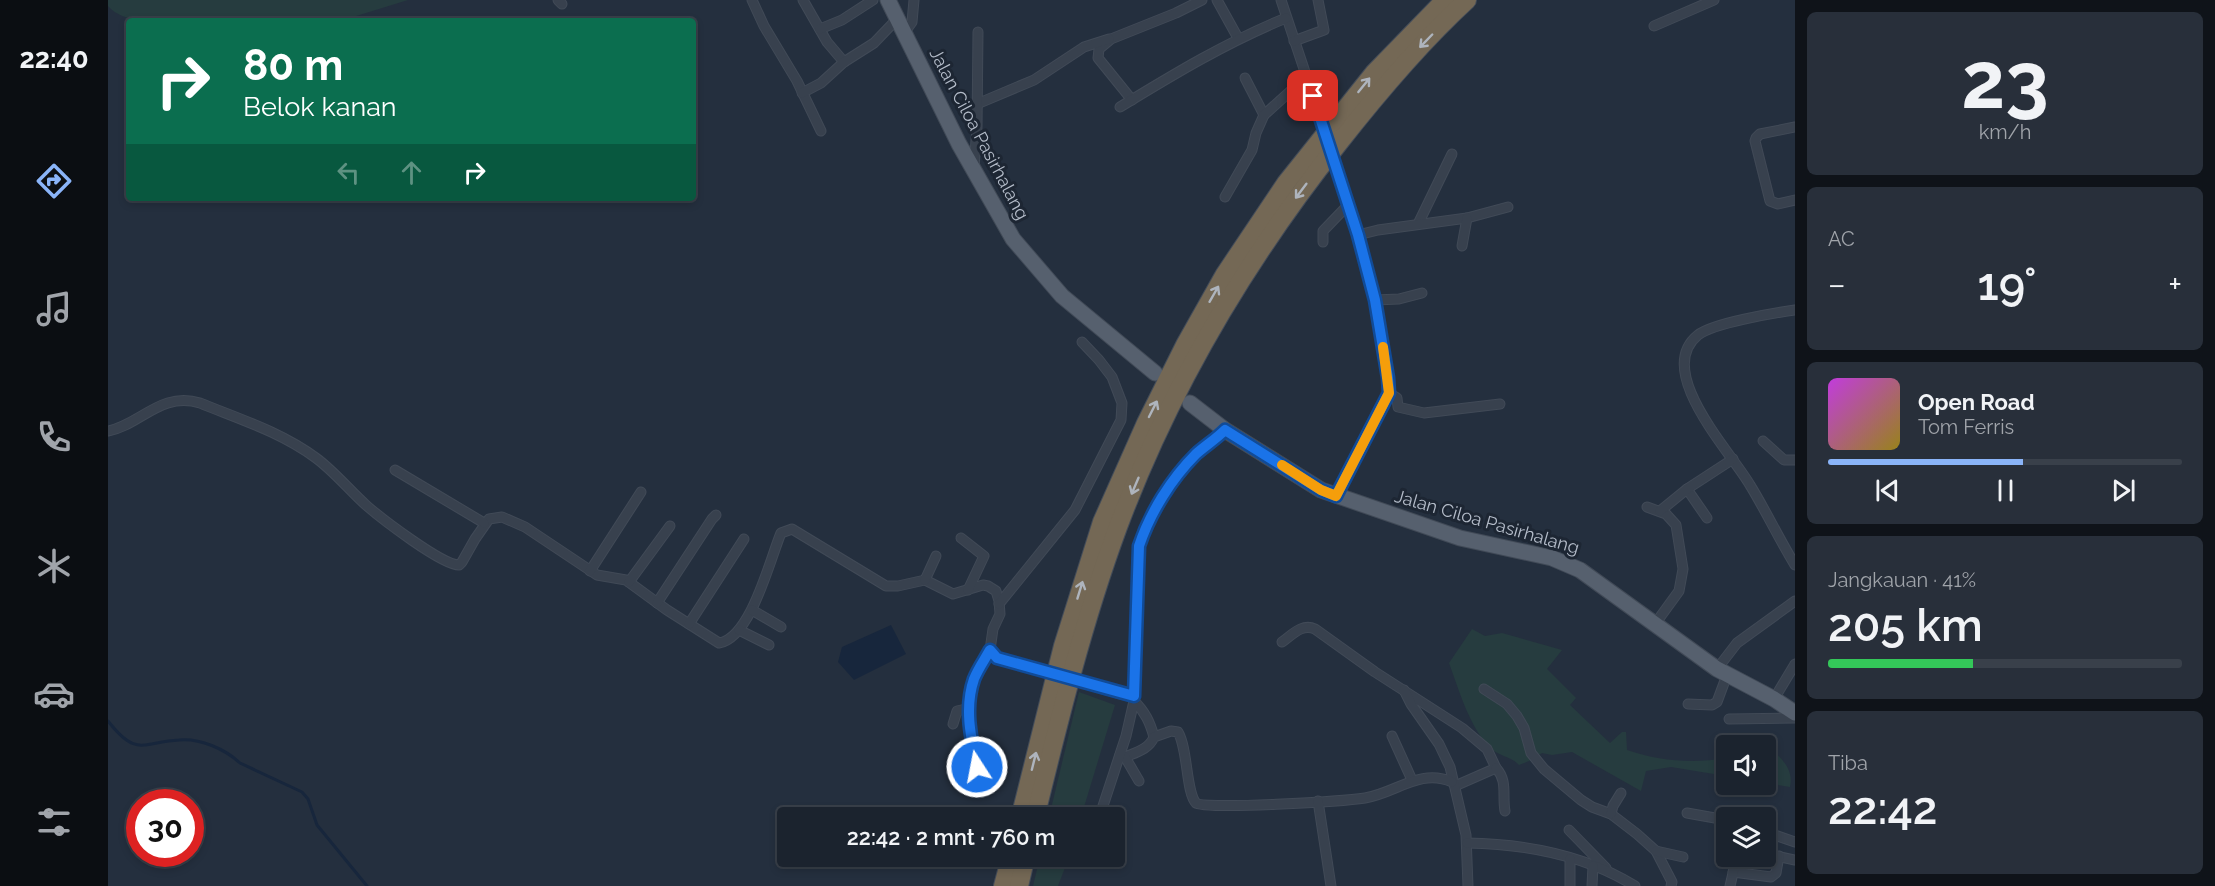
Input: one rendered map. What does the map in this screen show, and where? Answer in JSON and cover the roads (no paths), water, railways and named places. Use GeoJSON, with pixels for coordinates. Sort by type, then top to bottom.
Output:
{"type":"FeatureCollection","features":[{"type":"Feature","properties":{"kind":"highway"},"geometry":{"type":"LineString","coordinates":[[1023,807],[1063,646],[1102,522],[1146,423],[1185,345],[1225,274],[1286,183],[1374,73],[1445,0]]}},
{"type":"Feature","properties":{"kind":"highway"},"geometry":{"type":"LineString","coordinates":[[1038,807],[1068,687],[1092,603],[1111,548],[1158,432],[1195,357],[1235,288],[1298,195],[1385,83],[1467,0]]}},
{"type":"Feature","properties":{"kind":"highway"},"geometry":{"type":"LineString","coordinates":[[1003,886],[1008,867]]}},
{"type":"Feature","properties":{"kind":"highway"},"geometry":{"type":"LineString","coordinates":[[1019,886],[1023,867]]}},
{"type":"Feature","properties":{"kind":"main road","name":"Jalan Ciloa Pasirhalang"},"geometry":{"type":"LineString","coordinates":[[888,0],[959,144],[1013,239],[1043,276],[1086,318],[1155,374]]}},
{"type":"Feature","properties":{"kind":"main road","name":"Jalan Ciloa Pasirhalang"},"geometry":{"type":"LineString","coordinates":[[1190,403],[1225,430],[1321,490],[1460,538],[1559,560],[1580,570],[1601,583],[1685,648],[1722,672],[1774,699],[1795,713]]}},
{"type":"Feature","properties":{"kind":"street"},"geometry":{"type":"LineString","coordinates":[[752,0],[821,131]]}},
{"type":"Feature","properties":{"kind":"street"},"geometry":{"type":"LineString","coordinates":[[803,0],[827,42],[844,62]]}},
{"type":"Feature","properties":{"kind":"street"},"geometry":{"type":"LineString","coordinates":[[820,29],[842,20],[873,0]]}},
{"type":"Feature","properties":{"kind":"street"},"geometry":{"type":"LineString","coordinates":[[904,33],[912,22],[914,0]]}},
{"type":"Feature","properties":{"kind":"street"},"geometry":{"type":"LineString","coordinates":[[977,104],[1034,80],[1084,47],[1111,39],[1202,0]]}},
{"type":"Feature","properties":{"kind":"street"},"geometry":{"type":"LineString","coordinates":[[1217,0],[1238,39]]}},
{"type":"Feature","properties":{"kind":"street"},"geometry":{"type":"LineString","coordinates":[[1281,0],[1358,235],[1375,300],[1386,358],[1389,393],[1336,496]]}},
{"type":"Feature","properties":{"kind":"street"},"geometry":{"type":"LineString","coordinates":[[1294,41],[1324,30],[1318,0]]}},
{"type":"Feature","properties":{"kind":"street"},"geometry":{"type":"LineString","coordinates":[[1654,26],[1714,0]]}},
{"type":"Feature","properties":{"kind":"street"},"geometry":{"type":"LineString","coordinates":[[1120,107],[1202,57],[1286,18]]}},
{"type":"Feature","properties":{"kind":"street"},"geometry":{"type":"LineString","coordinates":[[802,93],[821,83],[844,62],[874,43],[897,19]]}},
{"type":"Feature","properties":{"kind":"street"},"geometry":{"type":"LineString","coordinates":[[974,170],[978,32]]}},
{"type":"Feature","properties":{"kind":"street"},"geometry":{"type":"LineString","coordinates":[[1111,39],[1099,49],[1098,58],[1132,99]]}},
{"type":"Feature","properties":{"kind":"street"},"geometry":{"type":"LineString","coordinates":[[1225,197],[1252,150],[1264,115],[1306,77]]}},
{"type":"Feature","properties":{"kind":"street"},"geometry":{"type":"LineString","coordinates":[[1245,78],[1264,115]]}},
{"type":"Feature","properties":{"kind":"street"},"geometry":{"type":"LineString","coordinates":[[1795,127],[1760,134],[1755,141],[1770,201],[1778,204],[1795,200]]}},
{"type":"Feature","properties":{"kind":"street"},"geometry":{"type":"LineString","coordinates":[[1418,224],[1452,154]]}},
{"type":"Feature","properties":{"kind":"street"},"geometry":{"type":"LineString","coordinates":[[1323,242],[1323,231],[1348,205]]}},
{"type":"Feature","properties":{"kind":"street"},"geometry":{"type":"LineString","coordinates":[[1358,235],[1467,218],[1508,207]]}},
{"type":"Feature","properties":{"kind":"street"},"geometry":{"type":"LineString","coordinates":[[1462,246],[1467,218]]}},
{"type":"Feature","properties":{"kind":"street"},"geometry":{"type":"LineString","coordinates":[[1375,300],[1399,299],[1422,293]]}},
{"type":"Feature","properties":{"kind":"street"},"geometry":{"type":"LineString","coordinates":[[1795,310],[1777,312],[1709,329],[1697,335],[1683,360],[1694,400],[1733,459],[1795,565]]}},
{"type":"Feature","properties":{"kind":"street"},"geometry":{"type":"LineString","coordinates":[[999,604],[1075,510],[1121,420],[1122,403],[1112,377],[1082,342]]}},
{"type":"Feature","properties":{"kind":"street"},"geometry":{"type":"LineString","coordinates":[[1389,393],[1397,398],[1398,407],[1424,413],[1500,404]]}},
{"type":"Feature","properties":{"kind":"street"},"geometry":{"type":"LineString","coordinates":[[108,431],[118,428],[154,407],[188,400],[194,401],[266,430],[300,447],[318,459],[368,507],[450,564],[462,562],[484,523],[489,519],[502,517],[525,527],[602,577],[623,578],[719,643],[727,640],[739,630],[752,610],[766,578],[781,532],[789,529],[796,531],[881,584],[898,586],[926,580],[953,594],[982,585],[988,586],[996,591],[1000,614],[993,629],[990,650],[974,679],[968,724],[981,789]]}},
{"type":"Feature","properties":{"kind":"street"},"geometry":{"type":"LineString","coordinates":[[1103,807],[1123,756],[1130,697],[1139,546],[1146,524],[1184,468],[1197,453],[1225,430]]}},
{"type":"Feature","properties":{"kind":"street"},"geometry":{"type":"LineString","coordinates":[[1763,441],[1784,460],[1795,460]]}},
{"type":"Feature","properties":{"kind":"street"},"geometry":{"type":"LineString","coordinates":[[1660,511],[1687,489],[1733,459]]}},
{"type":"Feature","properties":{"kind":"street"},"geometry":{"type":"LineString","coordinates":[[395,470],[484,523]]}},
{"type":"Feature","properties":{"kind":"street"},"geometry":{"type":"LineString","coordinates":[[1687,489],[1707,518]]}},
{"type":"Feature","properties":{"kind":"street"},"geometry":{"type":"LineString","coordinates":[[590,570],[640,492]]}},
{"type":"Feature","properties":{"kind":"street"},"geometry":{"type":"LineString","coordinates":[[1647,507],[1660,511],[1676,525],[1683,569],[1679,591],[1655,624]]}},
{"type":"Feature","properties":{"kind":"street"},"geometry":{"type":"LineString","coordinates":[[657,603],[716,515]]}},
{"type":"Feature","properties":{"kind":"street"},"geometry":{"type":"LineString","coordinates":[[629,582],[670,526]]}},
{"type":"Feature","properties":{"kind":"street"},"geometry":{"type":"LineString","coordinates":[[961,538],[984,556],[968,590]]}},
{"type":"Feature","properties":{"kind":"street"},"geometry":{"type":"LineString","coordinates":[[689,624],[744,539]]}},
{"type":"Feature","properties":{"kind":"street"},"geometry":{"type":"LineString","coordinates":[[926,580],[936,556]]}},
{"type":"Feature","properties":{"kind":"street"},"geometry":{"type":"LineString","coordinates":[[1689,704],[1712,705],[1717,702],[1722,672],[1737,643],[1795,601]]}},
{"type":"Feature","properties":{"kind":"street"},"geometry":{"type":"LineString","coordinates":[[752,610],[781,627]]}},
{"type":"Feature","properties":{"kind":"street"},"geometry":{"type":"LineString","coordinates":[[1282,642],[1302,628],[1310,627],[1481,742],[1504,779],[1505,811]]}},
{"type":"Feature","properties":{"kind":"street"},"geometry":{"type":"LineString","coordinates":[[739,630],[769,645]]}},
{"type":"Feature","properties":{"kind":"street"},"geometry":{"type":"LineString","coordinates":[[990,650],[995,657],[1002,660],[1130,697],[1147,717],[1154,737],[1151,744],[1123,756]]}},
{"type":"Feature","properties":{"kind":"street"},"geometry":{"type":"LineString","coordinates":[[1774,699],[1792,678],[1795,664]]}},
{"type":"Feature","properties":{"kind":"street"},"geometry":{"type":"LineString","coordinates":[[1484,689],[1507,704],[1517,716],[1524,728],[1532,753],[1544,769],[1581,800],[1611,814],[1656,851],[1672,882],[1671,886]]}},
{"type":"Feature","properties":{"kind":"street"},"geometry":{"type":"LineString","coordinates":[[1404,690],[1439,744],[1450,767],[1467,843],[1468,886]]}},
{"type":"Feature","properties":{"kind":"street"},"geometry":{"type":"LineString","coordinates":[[953,724],[957,711],[970,708]]}},
{"type":"Feature","properties":{"kind":"street"},"geometry":{"type":"LineString","coordinates":[[1729,719],[1795,718]]}},
{"type":"Feature","properties":{"kind":"street"},"geometry":{"type":"LineString","coordinates":[[1154,737],[1171,731],[1178,732],[1184,743],[1190,787],[1197,804],[1226,807],[1367,798],[1412,780],[1426,777],[1442,778],[1454,784],[1496,768]]}},
{"type":"Feature","properties":{"kind":"street"},"geometry":{"type":"LineString","coordinates":[[1392,736],[1412,780]]}},
{"type":"Feature","properties":{"kind":"street"},"geometry":{"type":"LineString","coordinates":[[1123,756],[1139,781]]}},
{"type":"Feature","properties":{"kind":"street"},"geometry":{"type":"LineString","coordinates":[[1611,814],[1621,793]]}},
{"type":"Feature","properties":{"kind":"street"},"geometry":{"type":"LineString","coordinates":[[1318,801],[1330,886]]}},
{"type":"Feature","properties":{"kind":"street"},"geometry":{"type":"LineString","coordinates":[[1686,813],[1716,818]]}},
{"type":"Feature","properties":{"kind":"street"},"geometry":{"type":"LineString","coordinates":[[1569,830],[1608,870],[1635,886]]}},
{"type":"Feature","properties":{"kind":"street"},"geometry":{"type":"LineString","coordinates":[[1776,835],[1795,842]]}},
{"type":"Feature","properties":{"kind":"street"},"geometry":{"type":"LineString","coordinates":[[1467,843],[1501,844],[1553,853],[1608,870]]}},
{"type":"Feature","properties":{"kind":"street"},"geometry":{"type":"LineString","coordinates":[[1656,851],[1683,857]]}},
{"type":"Feature","properties":{"kind":"street"},"geometry":{"type":"LineString","coordinates":[[1776,856],[1795,860]]}},
{"type":"Feature","properties":{"kind":"street"},"geometry":{"type":"LineString","coordinates":[[1733,873],[1771,877],[1776,873],[1779,856]]}},
{"type":"Feature","properties":{"kind":"street"},"geometry":{"type":"LineString","coordinates":[[1570,859],[1570,886]]}},
{"type":"Feature","properties":{"kind":"street"},"geometry":{"type":"LineString","coordinates":[[1592,886],[1593,866]]}},
{"type":"Feature","properties":{"kind":"street"},"geometry":{"type":"LineString","coordinates":[[1730,886],[1734,867]]}},
{"type":"Feature","properties":{"kind":"water"},"geometry":{"type":"Polygon","coordinates":[[[891,625],[906,654],[854,680],[838,662],[842,647],[891,625]]]}},
{"type":"Feature","properties":{"kind":"waterway"},"geometry":{"type":"LineString","coordinates":[[108,721],[118,733],[133,744],[148,745],[187,740],[204,743],[302,792],[308,799],[317,825],[367,886]]}}]}
